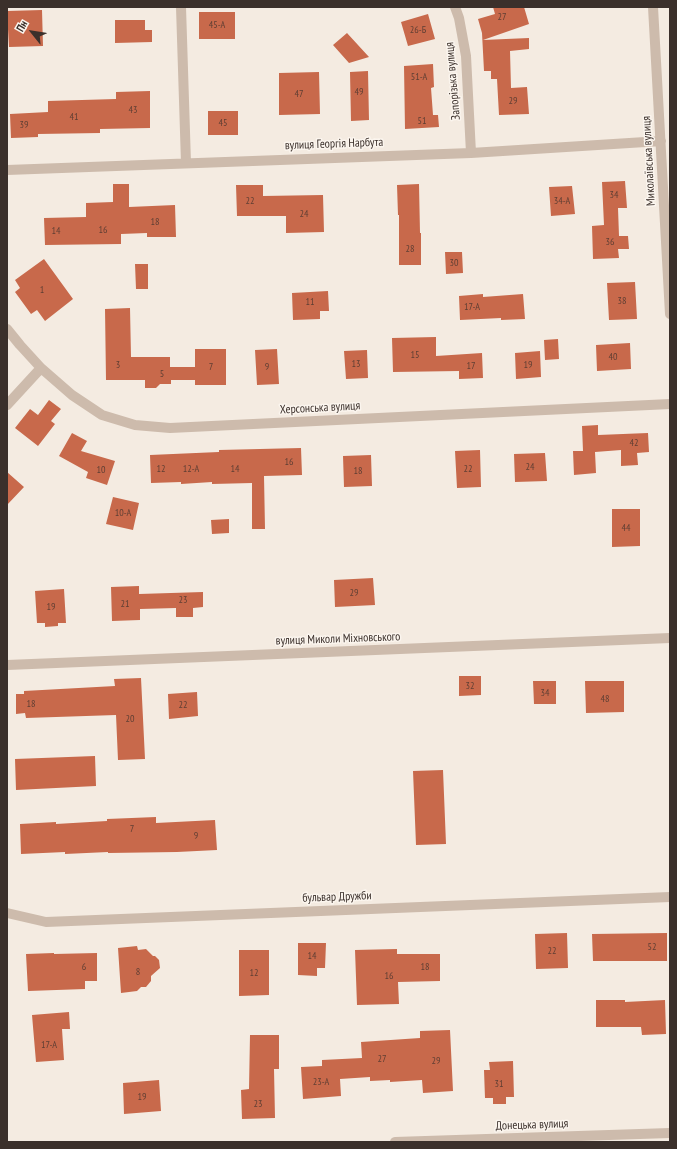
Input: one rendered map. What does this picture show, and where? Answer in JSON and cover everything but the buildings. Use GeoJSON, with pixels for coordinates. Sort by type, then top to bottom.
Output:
{"type":"FeatureCollection","features":[{"type":"Feature","properties":{"kind":"street"},"geometry":{"type":"LineString","coordinates":[[181,7],[186,163]]}},
{"type":"Feature","properties":{"kind":"street","name":"Запорізька вулиця"},"geometry":{"type":"LineString","coordinates":[[455,7],[459,18],[466,56],[471,153]]}},
{"type":"Feature","properties":{"kind":"street","name":"Миколаївська вулиця"},"geometry":{"type":"LineString","coordinates":[[653,7],[670,314]]}},
{"type":"Feature","properties":{"kind":"street","name":"вулиця Георгія Нарбута"},"geometry":{"type":"LineString","coordinates":[[7,170],[471,153],[661,141]]}},
{"type":"Feature","properties":{"kind":"street","name":"Херсонська вулиця"},"geometry":{"type":"LineString","coordinates":[[7,329],[41,368],[72,395],[102,415],[135,425],[170,428],[670,404]]}},
{"type":"Feature","properties":{"kind":"street"},"geometry":{"type":"LineString","coordinates":[[7,405],[41,368]]}},
{"type":"Feature","properties":{"kind":"street","name":"вулиця Миколи Міхновського"},"geometry":{"type":"LineString","coordinates":[[7,665],[670,638]]}},
{"type":"Feature","properties":{"kind":"street","name":"бульвар Дружби"},"geometry":{"type":"LineString","coordinates":[[7,913],[46,922],[670,897]]}},
{"type":"Feature","properties":{"kind":"street","name":"Донецька вулиця"},"geometry":{"type":"LineString","coordinates":[[395,1142],[670,1133]]}}]}
